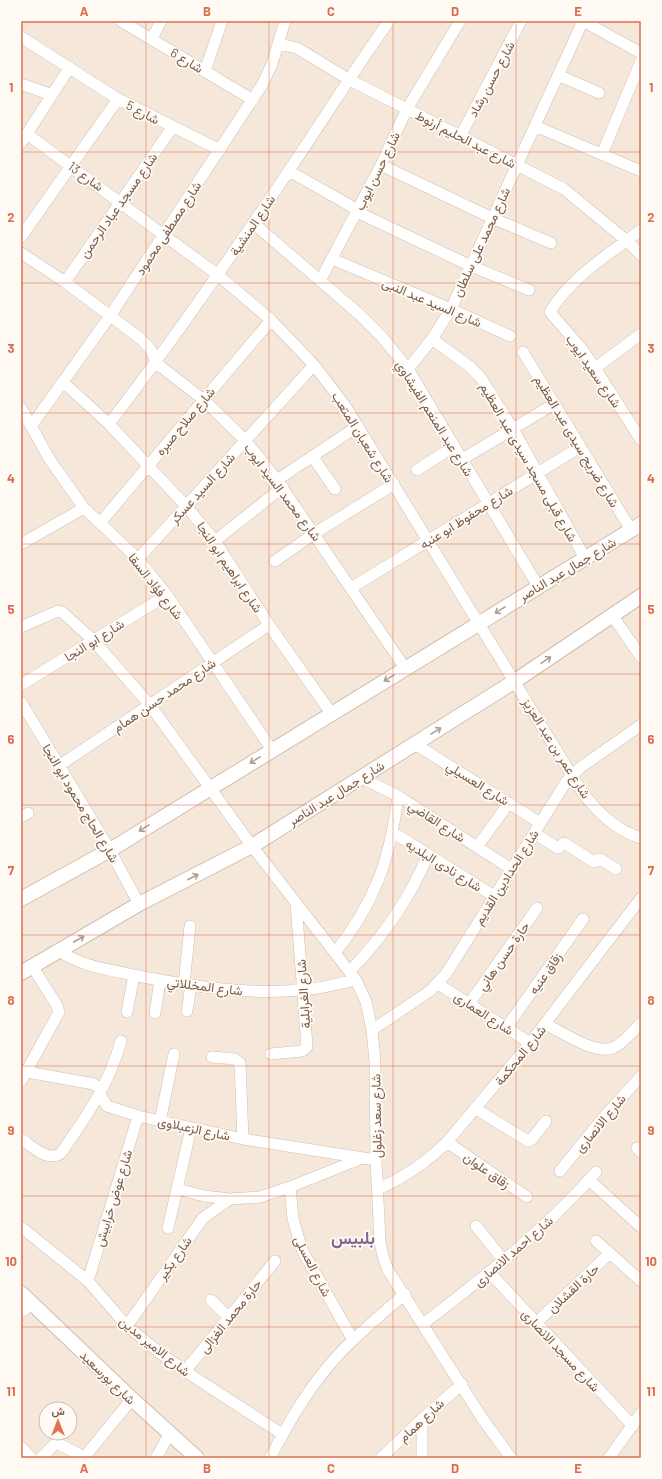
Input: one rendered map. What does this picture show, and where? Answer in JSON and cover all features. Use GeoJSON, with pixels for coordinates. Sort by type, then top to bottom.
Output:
{"type":"FeatureCollection","features":[{"type":"Feature","properties":{"kind":"street","name":"شارع 6"},"geometry":{"type":"LineString","coordinates":[[121,21],[253,100]]}},
{"type":"Feature","properties":{"kind":"street"},"geometry":{"type":"LineString","coordinates":[[152,39],[161,21]]}},
{"type":"Feature","properties":{"kind":"street"},"geometry":{"type":"LineString","coordinates":[[205,71],[222,21]]}},
{"type":"Feature","properties":{"kind":"street","name":"شارع مصطفى محمود"},"geometry":{"type":"LineString","coordinates":[[32,425],[110,316],[253,100],[268,74],[279,44],[284,21]]}},
{"type":"Feature","properties":{"kind":"street","name":"شارع المنشية"},"geometry":{"type":"LineString","coordinates":[[109,424],[156,363],[218,275],[289,171],[348,79],[389,21]]}},
{"type":"Feature","properties":{"kind":"street","name":"شارع حسن ايوب"},"geometry":{"type":"LineString","coordinates":[[320,281],[381,166],[407,109],[460,21]]}},
{"type":"Feature","properties":{"kind":"street","name":"شارع حسن رشاد"},"geometry":{"type":"LineString","coordinates":[[460,136],[521,21]]}},
{"type":"Feature","properties":{"kind":"street"},"geometry":{"type":"LineString","coordinates":[[583,21],[641,53]]}},
{"type":"Feature","properties":{"kind":"street","name":"شارع محمد على سلطان"},"geometry":{"type":"LineString","coordinates":[[408,370],[432,339],[451,309],[583,21]]}},
{"type":"Feature","properties":{"kind":"street","name":"شارع 5"},"geometry":{"type":"LineString","coordinates":[[21,37],[118,99],[172,128],[220,150]]}},
{"type":"Feature","properties":{"kind":"street","name":"شارع عبد الحليم أرنوط"},"geometry":{"type":"LineString","coordinates":[[279,44],[297,48],[348,79],[564,189],[627,241],[641,255]]}},
{"type":"Feature","properties":{"kind":"street"},"geometry":{"type":"LineString","coordinates":[[602,154],[641,61]]}},
{"type":"Feature","properties":{"kind":"street"},"geometry":{"type":"LineString","coordinates":[[23,140],[70,67]]}},
{"type":"Feature","properties":{"kind":"street"},"geometry":{"type":"LineString","coordinates":[[558,75],[599,93]]}},
{"type":"Feature","properties":{"kind":"street"},"geometry":{"type":"LineString","coordinates":[[21,84],[52,95]]}},
{"type":"Feature","properties":{"kind":"street"},"geometry":{"type":"LineString","coordinates":[[21,237],[118,99]]}},
{"type":"Feature","properties":{"kind":"street"},"geometry":{"type":"LineString","coordinates":[[534,126],[641,170]]}},
{"type":"Feature","properties":{"kind":"street","name":"شارع مسجد عباد الرحمن"},"geometry":{"type":"LineString","coordinates":[[65,282],[172,128]]}},
{"type":"Feature","properties":{"kind":"street","name":"شارع 13"},"geometry":{"type":"LineString","coordinates":[[23,140],[71,166],[120,201],[163,235]]}},
{"type":"Feature","properties":{"kind":"street"},"geometry":{"type":"LineString","coordinates":[[381,166],[492,218],[551,243]]}},
{"type":"Feature","properties":{"kind":"street"},"geometry":{"type":"LineString","coordinates":[[289,171],[358,211],[471,266],[530,290]]}},
{"type":"Feature","properties":{"kind":"street","name":"شارع عبد المنعم الفيشاوي"},"geometry":{"type":"LineString","coordinates":[[253,223],[382,337],[408,370],[538,586]]}},
{"type":"Feature","properties":{"kind":"street"},"geometry":{"type":"LineString","coordinates":[[627,241],[641,230]]}},
{"type":"Feature","properties":{"kind":"street","name":"شارع شعبان المتعب"},"geometry":{"type":"LineString","coordinates":[[163,235],[218,275],[271,320],[314,365],[346,407],[515,681]]}},
{"type":"Feature","properties":{"kind":"street","name":"شارع سعيد ايوب"},"geometry":{"type":"LineString","coordinates":[[627,241],[584,273],[556,304],[550,314],[566,330],[596,368],[641,440]]}},
{"type":"Feature","properties":{"kind":"street","name":"شارع محمد السيد ايوب"},"geometry":{"type":"LineString","coordinates":[[21,253],[65,282],[146,344],[156,363],[204,400],[245,440],[280,483],[405,668]]}},
{"type":"Feature","properties":{"kind":"street","name":"شارع السيد عبد النبى"},"geometry":{"type":"LineString","coordinates":[[332,260],[451,309],[510,336]]}},
{"type":"Feature","properties":{"kind":"street","name":"شارع صلاح صبره"},"geometry":{"type":"LineString","coordinates":[[100,523],[271,320]]}},
{"type":"Feature","properties":{"kind":"street"},"geometry":{"type":"LineString","coordinates":[[596,368],[641,334]]}},
{"type":"Feature","properties":{"kind":"street","name":"شارع قبلى مسجد سيدى عبد العظيم"},"geometry":{"type":"LineString","coordinates":[[432,339],[469,366],[481,378],[513,429],[585,558]]}},
{"type":"Feature","properties":{"kind":"street","name":"شارع ضريح سيدى عبد العظيم"},"geometry":{"type":"LineString","coordinates":[[523,352],[580,447],[636,527]]}},
{"type":"Feature","properties":{"kind":"street","name":"شارع السيد عسكر"},"geometry":{"type":"LineString","coordinates":[[138,559],[314,365]]}},
{"type":"Feature","properties":{"kind":"street","name":"شارع ابراهيم ابو النجا"},"geometry":{"type":"LineString","coordinates":[[63,382],[109,424],[186,506],[215,541],[269,625],[331,714]]}},
{"type":"Feature","properties":{"kind":"street"},"geometry":{"type":"LineString","coordinates":[[461,460],[554,404]]}},
{"type":"Feature","properties":{"kind":"street","name":"شارع فؤاد السقا"},"geometry":{"type":"LineString","coordinates":[[21,408],[32,425],[50,460],[84,508],[138,559],[167,595],[272,750]]}},
{"type":"Feature","properties":{"kind":"street"},"geometry":{"type":"LineString","coordinates":[[215,541],[312,456],[358,426]]}},
{"type":"Feature","properties":{"kind":"street"},"geometry":{"type":"LineString","coordinates":[[417,470],[454,447]]}},
{"type":"Feature","properties":{"kind":"street","name":"شارع محفوظ ابو عنبه"},"geometry":{"type":"LineString","coordinates":[[351,588],[580,447]]}},
{"type":"Feature","properties":{"kind":"street"},"geometry":{"type":"LineString","coordinates":[[312,456],[335,489]]}},
{"type":"Feature","properties":{"kind":"street"},"geometry":{"type":"LineString","coordinates":[[275,561],[315,533],[394,484]]}},
{"type":"Feature","properties":{"kind":"street"},"geometry":{"type":"LineString","coordinates":[[21,544],[84,508]]}},
{"type":"Feature","properties":{"kind":"street","name":"شارع جمال عبد الناصر"},"geometry":{"type":"LineString","coordinates":[[21,899],[110,850],[636,527]]}},
{"type":"Feature","properties":{"kind":"street","name":"شارع ابو النجا"},"geometry":{"type":"LineString","coordinates":[[21,685],[167,595]]}},
{"type":"Feature","properties":{"kind":"street","name":"شارع جمال عبد الناصر"},"geometry":{"type":"LineString","coordinates":[[27,969],[139,904],[252,846],[515,681],[612,615],[639,601]]}},
{"type":"Feature","properties":{"kind":"street","name":"شارع سعد زغلول"},"geometry":{"type":"LineString","coordinates":[[21,627],[54,612],[62,612],[93,640],[150,705],[211,787],[252,846],[353,976],[366,1002],[372,1030],[375,1061],[376,1160],[380,1242],[383,1256],[388,1270],[405,1294],[482,1418],[511,1458]]}},
{"type":"Feature","properties":{"kind":"street"},"geometry":{"type":"LineString","coordinates":[[612,615],[641,656]]}},
{"type":"Feature","properties":{"kind":"street","name":"شارع محمد حسن همام"},"geometry":{"type":"LineString","coordinates":[[60,765],[269,625]]}},
{"type":"Feature","properties":{"kind":"street","name":"شارع عمر بن عبد العزيز"},"geometry":{"type":"LineString","coordinates":[[515,681],[571,775],[591,803],[611,823],[641,838]]}},
{"type":"Feature","properties":{"kind":"street","name":"شارع الحاج محمود ابو النجا"},"geometry":{"type":"LineString","coordinates":[[21,702],[110,850],[139,904]]}},
{"type":"Feature","properties":{"kind":"street","name":"شارع الحدادين القديم"},"geometry":{"type":"LineString","coordinates":[[372,1030],[421,998],[438,984],[446,974],[571,775],[641,725]]}},
{"type":"Feature","properties":{"kind":"street","name":"شارع العسيلي"},"geometry":{"type":"LineString","coordinates":[[415,744],[540,823]]}},
{"type":"Feature","properties":{"kind":"street","name":"شارع القاضي"},"geometry":{"type":"LineString","coordinates":[[360,777],[398,796],[511,869]]}},
{"type":"Feature","properties":{"kind":"street"},"geometry":{"type":"LineString","coordinates":[[335,953],[349,936],[372,897],[383,869],[394,833],[398,796]]}},
{"type":"Feature","properties":{"kind":"street"},"geometry":{"type":"LineString","coordinates":[[477,847],[509,803]]}},
{"type":"Feature","properties":{"kind":"street"},"geometry":{"type":"LineString","coordinates":[[534,832],[558,848],[564,843],[594,862],[600,859],[616,869]]}},
{"type":"Feature","properties":{"kind":"street","name":"شارع نادى البلديه"},"geometry":{"type":"LineString","coordinates":[[394,833],[494,896]]}},
{"type":"Feature","properties":{"kind":"street"},"geometry":{"type":"LineString","coordinates":[[353,976],[396,918],[408,898],[428,855]]}},
{"type":"Feature","properties":{"kind":"street","name":"شارع المحكمة"},"geometry":{"type":"LineString","coordinates":[[378,1189],[416,1170],[447,1142],[530,1043],[641,898]]}},
{"type":"Feature","properties":{"kind":"street","name":"شارع الغرابلية"},"geometry":{"type":"LineString","coordinates":[[271,1054],[302,1051],[307,1047],[296,903]]}},
{"type":"Feature","properties":{"kind":"street","name":"حارة حسن هاني"},"geometry":{"type":"LineString","coordinates":[[469,1004],[537,908]]}},
{"type":"Feature","properties":{"kind":"street","name":"زقاق عنيه"},"geometry":{"type":"LineString","coordinates":[[506,1028],[583,919]]}},
{"type":"Feature","properties":{"kind":"street"},"geometry":{"type":"LineString","coordinates":[[187,1011],[190,926]]}},
{"type":"Feature","properties":{"kind":"street","name":"شارع المخللاتي"},"geometry":{"type":"LineString","coordinates":[[58,951],[87,966],[187,985],[223,990],[263,992],[303,990],[353,976]]}},
{"type":"Feature","properties":{"kind":"street"},"geometry":{"type":"LineString","coordinates":[[21,1081],[59,1012],[56,1004],[27,969]]}},
{"type":"Feature","properties":{"kind":"street"},"geometry":{"type":"LineString","coordinates":[[127,1012],[134,975]]}},
{"type":"Feature","properties":{"kind":"street"},"geometry":{"type":"LineString","coordinates":[[155,1013],[160,980]]}},
{"type":"Feature","properties":{"kind":"street","name":"شارع العمارى"},"geometry":{"type":"LineString","coordinates":[[438,984],[530,1043]]}},
{"type":"Feature","properties":{"kind":"street"},"geometry":{"type":"LineString","coordinates":[[545,1024],[592,1048],[607,1049],[620,1043],[641,1024]]}},
{"type":"Feature","properties":{"kind":"street"},"geometry":{"type":"LineString","coordinates":[[21,1139],[46,1156],[58,1156],[79,1127],[111,1074],[121,1041]]}},
{"type":"Feature","properties":{"kind":"street"},"geometry":{"type":"LineString","coordinates":[[160,1120],[174,1054]]}},
{"type":"Feature","properties":{"kind":"street"},"geometry":{"type":"LineString","coordinates":[[212,1057],[235,1059],[240,1063],[242,1139]]}},
{"type":"Feature","properties":{"kind":"street","name":"شارع الزعبلاوى"},"geometry":{"type":"LineString","coordinates":[[27,1072],[94,1084],[99,1088],[104,1102],[108,1106],[138,1116],[242,1139],[376,1160]]}},
{"type":"Feature","properties":{"kind":"street","name":"شارع الانصارى"},"geometry":{"type":"LineString","coordinates":[[560,1171],[603,1118],[641,1076]]}},
{"type":"Feature","properties":{"kind":"street"},"geometry":{"type":"LineString","coordinates":[[476,1109],[528,1141],[532,1139],[546,1121]]}},
{"type":"Feature","properties":{"kind":"street","name":"شارع عوض خرابيش"},"geometry":{"type":"LineString","coordinates":[[88,1281],[138,1116]]}},
{"type":"Feature","properties":{"kind":"street"},"geometry":{"type":"LineString","coordinates":[[168,1228],[191,1128]]}},
{"type":"Feature","properties":{"kind":"street","name":"زقاق علوان"},"geometry":{"type":"LineString","coordinates":[[447,1142],[527,1197]]}},
{"type":"Feature","properties":{"kind":"street"},"geometry":{"type":"LineString","coordinates":[[177,1189],[204,1196],[230,1199],[260,1197],[290,1188],[362,1158]]}},
{"type":"Feature","properties":{"kind":"street","name":"شارع احمد الانصارى"},"geometry":{"type":"LineString","coordinates":[[423,1324],[504,1261],[553,1216],[593,1176],[641,1226]]}},
{"type":"Feature","properties":{"kind":"street","name":"شارع العسلى"},"geometry":{"type":"LineString","coordinates":[[290,1188],[293,1219],[302,1250],[353,1340]]}},
{"type":"Feature","properties":{"kind":"street","name":"شارع بكير"},"geometry":{"type":"LineString","coordinates":[[127,1326],[203,1218],[215,1208],[230,1199]]}},
{"type":"Feature","properties":{"kind":"street"},"geometry":{"type":"LineString","coordinates":[[476,1226],[504,1261]]}},
{"type":"Feature","properties":{"kind":"street","name":"شارع الامير مدين"},"geometry":{"type":"LineString","coordinates":[[21,1227],[88,1281],[127,1326],[185,1371],[282,1434]]}},
{"type":"Feature","properties":{"kind":"street","name":"حارة القشلان"},"geometry":{"type":"LineString","coordinates":[[596,1241],[641,1281]]}},
{"type":"Feature","properties":{"kind":"street","name":"حارة القشلان"},"geometry":{"type":"LineString","coordinates":[[536,1323],[610,1253]]}},
{"type":"Feature","properties":{"kind":"street","name":"حارة محمد الغزالى"},"geometry":{"type":"LineString","coordinates":[[185,1371],[275,1261]]}},
{"type":"Feature","properties":{"kind":"street","name":"شارع مسجد الانصارى"},"geometry":{"type":"LineString","coordinates":[[490,1273],[633,1426]]}},
{"type":"Feature","properties":{"kind":"street","name":"شارع بورسعيد"},"geometry":{"type":"LineString","coordinates":[[21,1293],[132,1399],[197,1458]]}},
{"type":"Feature","properties":{"kind":"street"},"geometry":{"type":"LineString","coordinates":[[270,1458],[282,1434],[315,1383],[353,1340],[405,1294]]}},
{"type":"Feature","properties":{"kind":"street"},"geometry":{"type":"LineString","coordinates":[[211,1300],[229,1318]]}},
{"type":"Feature","properties":{"kind":"street"},"geometry":{"type":"LineString","coordinates":[[21,1312],[32,1304]]}},
{"type":"Feature","properties":{"kind":"street","name":"شارع همام"},"geometry":{"type":"LineString","coordinates":[[381,1458],[462,1384]]}},
{"type":"Feature","properties":{"kind":"street"},"geometry":{"type":"LineString","coordinates":[[42,1458],[55,1444],[59,1444],[82,1456],[86,1455],[132,1399]]}},
{"type":"Feature","properties":{"kind":"street"},"geometry":{"type":"LineString","coordinates":[[610,1458],[641,1413]]}},
{"type":"Feature","properties":{"kind":"street"},"geometry":{"type":"LineString","coordinates":[[422,1419],[422,1458]]}},
{"type":"Feature","properties":{"kind":"street"},"geometry":{"type":"LineString","coordinates":[[156,1458],[170,1433]]}},
{"type":"Feature","properties":{"kind":"street"},"geometry":{"type":"LineString","coordinates":[[21,1448],[31,1458]]}},
{"type":"Feature","properties":{"kind":"shaded area"},"geometry":{"type":"Polygon","coordinates":[[[21,21],[641,21],[641,1458],[21,1458],[21,21]]]}},
{"type":"Feature","properties":{"kind":"district","name":"بلبيس"},"geometry":{"type":"Point","coordinates":[353,1237]}}]}
